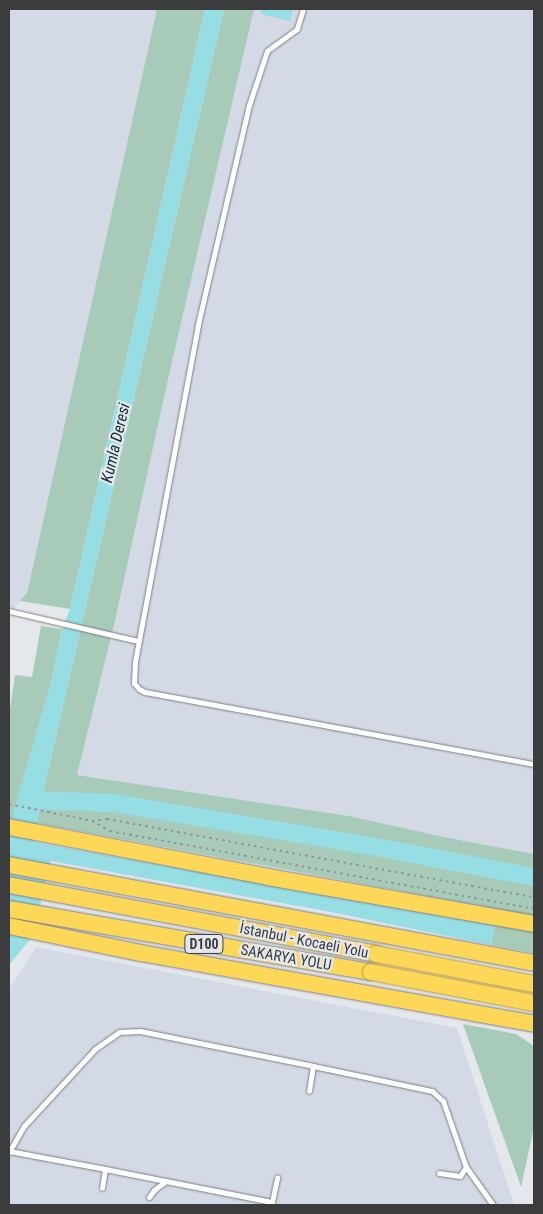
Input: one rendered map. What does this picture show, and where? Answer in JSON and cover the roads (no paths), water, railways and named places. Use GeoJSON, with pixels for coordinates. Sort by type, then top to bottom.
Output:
{"type":"FeatureCollection","features":[{"type":"Feature","properties":{"kind":"highway"},"geometry":{"type":"LineString","coordinates":[[9,828],[268,877],[534,924]]}},
{"type":"Feature","properties":{"kind":"highway"},"geometry":{"type":"LineString","coordinates":[[9,865],[534,963]]}},
{"type":"Feature","properties":{"kind":"highway","name":"İstanbul - Kocaeli Yolu"},"geometry":{"type":"LineString","coordinates":[[9,885],[534,984]]}},
{"type":"Feature","properties":{"kind":"highway"},"geometry":{"type":"LineString","coordinates":[[77,898],[225,906]]}},
{"type":"Feature","properties":{"kind":"highway","name":"SAKARYA YOLU"},"geometry":{"type":"LineString","coordinates":[[9,909],[371,972],[534,1003]]}},
{"type":"Feature","properties":{"kind":"highway"},"geometry":{"type":"LineString","coordinates":[[56,918],[221,967]]}},
{"type":"Feature","properties":{"kind":"highway"},"geometry":{"type":"LineString","coordinates":[[9,926],[497,1018],[531,1027]]}},
{"type":"Feature","properties":{"kind":"highway"},"geometry":{"type":"LineString","coordinates":[[497,1018],[516,1005],[522,992],[524,977],[515,959]]}},
{"type":"Feature","properties":{"kind":"lane"},"geometry":{"type":"LineString","coordinates":[[303,9],[297,29],[267,51],[249,105],[198,325],[138,641],[133,674],[134,683],[145,692],[534,764]]}},
{"type":"Feature","properties":{"kind":"lane"},"geometry":{"type":"LineString","coordinates":[[9,611],[138,641]]}},
{"type":"Feature","properties":{"kind":"lane"},"geometry":{"type":"LineString","coordinates":[[277,1178],[272,1204],[106,1168],[9,1151],[24,1126],[95,1048],[119,1032],[140,1031],[432,1091],[443,1102],[466,1167],[493,1205]]}},
{"type":"Feature","properties":{"kind":"lane"},"geometry":{"type":"LineString","coordinates":[[309,1091],[313,1066]]}},
{"type":"Feature","properties":{"kind":"lane"},"geometry":{"type":"LineString","coordinates":[[439,1173],[460,1176],[466,1167]]}},
{"type":"Feature","properties":{"kind":"lane"},"geometry":{"type":"LineString","coordinates":[[102,1188],[106,1168]]}},
{"type":"Feature","properties":{"kind":"lane"},"geometry":{"type":"LineString","coordinates":[[149,1197],[154,1190],[166,1181]]}},
{"type":"Feature","properties":{"kind":"water","name":"Kumla Deresi"},"geometry":{"type":"Polygon","coordinates":[[[205,9],[224,9],[42,796],[34,842],[495,925],[491,945],[336,913],[51,861],[38,914],[37,931],[9,965],[9,827],[51,683],[62,629],[70,609],[205,9]]]}},
{"type":"Feature","properties":{"kind":"water"},"geometry":{"type":"Polygon","coordinates":[[[262,9],[293,9],[290,21],[261,14],[262,9]]]}},
{"type":"Feature","properties":{"kind":"waterway"},"geometry":{"type":"LineString","coordinates":[[33,800],[114,803],[366,845],[534,877]]}}]}
